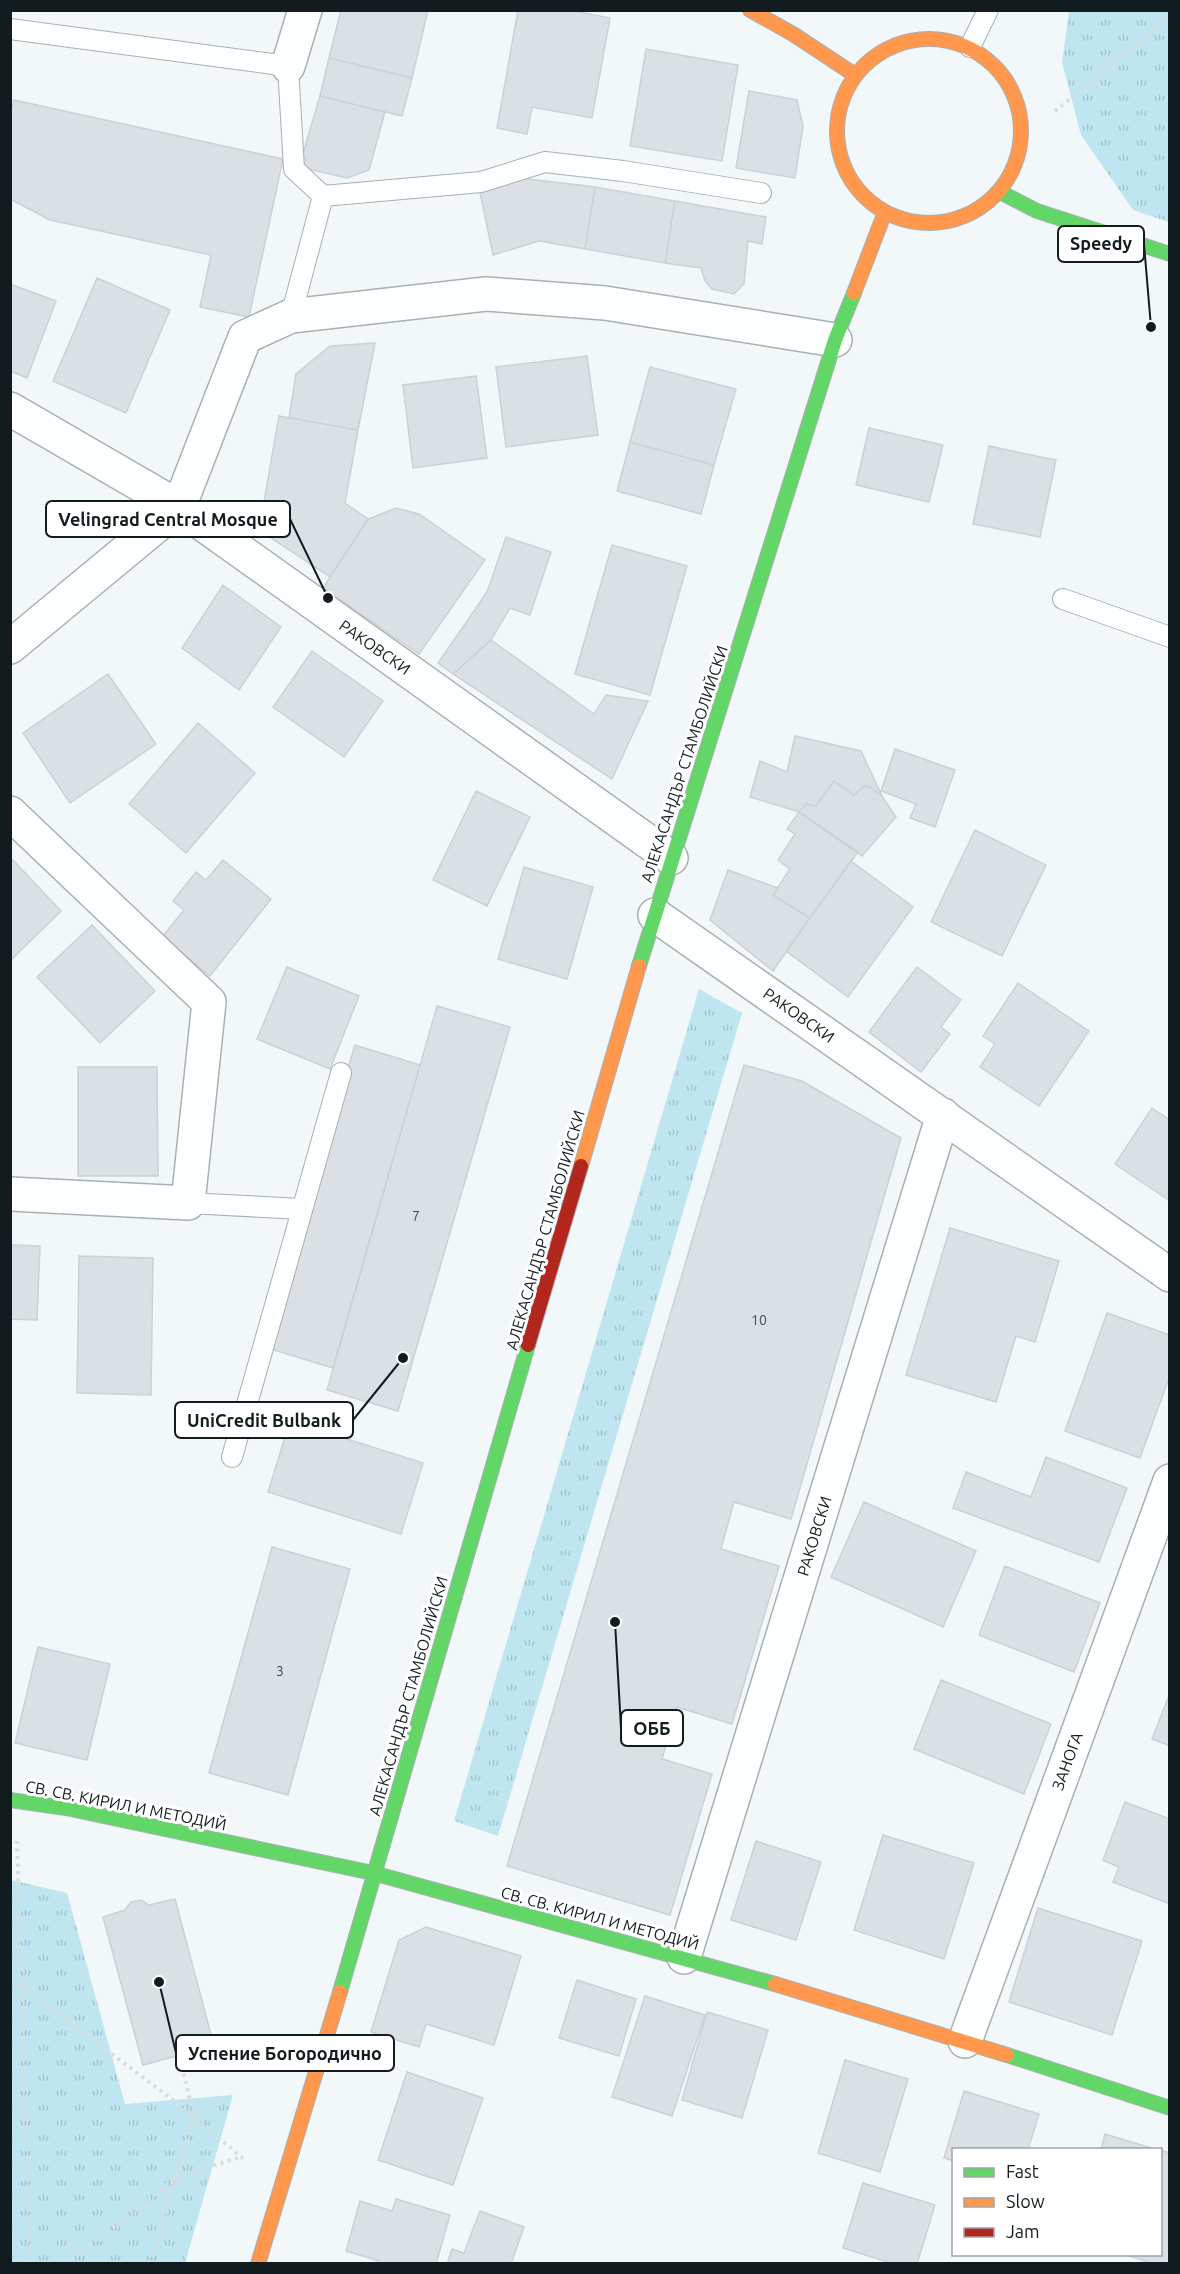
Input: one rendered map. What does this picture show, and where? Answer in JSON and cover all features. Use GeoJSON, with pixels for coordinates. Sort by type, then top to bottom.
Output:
{"type":"FeatureCollection","features":[{"type":"Feature","properties":{"kind":"main road"},"geometry":{"type":"LineString","coordinates":[[750,10],[793,34],[855,75]]}},
{"type":"Feature","properties":{"kind":"main road"},"geometry":{"type":"LineString","coordinates":[[928,38],[970,47],[1003,74],[1020,112],[1019,154],[999,192],[975,211],[946,223],[915,223],[885,212],[860,192],[843,166],[837,134],[841,103],[855,75],[888,47],[928,38]]}},
{"type":"Feature","properties":{"kind":"main road"},"geometry":{"type":"LineString","coordinates":[[999,192],[1036,211],[1170,254]]}},
{"type":"Feature","properties":{"kind":"main road","name":"АЛЕКАСАНДЪР СТАМБОЛИЙСКИ"},"geometry":{"type":"LineString","coordinates":[[258,2264],[289,2166],[671,858],[836,340],[885,212]]}},
{"type":"Feature","properties":{"kind":"main road","name":"СВ. СВ. КИРИЛ И МЕТОДИЙ"},"geometry":{"type":"LineString","coordinates":[[13,1800],[66,1808],[374,1873],[684,1958],[965,2041],[1170,2108]]}},
{"type":"Feature","properties":{"kind":"street"},"geometry":{"type":"LineString","coordinates":[[288,66],[305,10]]}},
{"type":"Feature","properties":{"kind":"street"},"geometry":{"type":"LineString","coordinates":[[10,647],[179,507],[245,337],[291,316],[486,294],[605,303],[836,340]]}},
{"type":"Feature","properties":{"kind":"street","name":"РАКОВСКИ"},"geometry":{"type":"LineString","coordinates":[[10,408],[179,507],[671,858]]}},
{"type":"Feature","properties":{"kind":"street"},"geometry":{"type":"LineString","coordinates":[[10,813],[209,1002],[188,1203],[10,1194]]}},
{"type":"Feature","properties":{"kind":"street","name":"РАКОВСКИ"},"geometry":{"type":"LineString","coordinates":[[654,915],[1170,1275]]}},
{"type":"Feature","properties":{"kind":"street","name":"РАКОВСКИ"},"geometry":{"type":"LineString","coordinates":[[684,1958],[943,1115]]}},
{"type":"Feature","properties":{"kind":"street","name":"ЗАНОГА"},"geometry":{"type":"LineString","coordinates":[[965,2041],[1170,1481]]}},
{"type":"Feature","properties":{"kind":"lane"},"geometry":{"type":"LineString","coordinates":[[970,47],[988,10]]}},
{"type":"Feature","properties":{"kind":"lane"},"geometry":{"type":"LineString","coordinates":[[10,29],[288,66],[294,169],[323,196],[481,182],[545,162],[623,171],[761,193]]}},
{"type":"Feature","properties":{"kind":"lane"},"geometry":{"type":"LineString","coordinates":[[291,316],[323,196]]}},
{"type":"Feature","properties":{"kind":"lane"},"geometry":{"type":"LineString","coordinates":[[1063,599],[1170,637]]}},
{"type":"Feature","properties":{"kind":"lane"},"geometry":{"type":"LineString","coordinates":[[232,1457],[341,1072]]}},
{"type":"Feature","properties":{"kind":"lane"},"geometry":{"type":"LineString","coordinates":[[188,1203],[301,1209]]}},
{"type":"Feature","properties":{"kind":"path"},"geometry":{"type":"LineString","coordinates":[[1055,111],[1170,16]]}},
{"type":"Feature","properties":{"kind":"path"},"geometry":{"type":"LineString","coordinates":[[13,1800],[22,1986],[30,2264]]}},
{"type":"Feature","properties":{"kind":"path"},"geometry":{"type":"LineString","coordinates":[[22,1986],[194,2116],[241,2157]]}},
{"type":"Feature","properties":{"kind":"path"},"geometry":{"type":"LineString","coordinates":[[150,2264],[194,2116],[179,2055]]}},
{"type":"Feature","properties":{"kind":"path"},"geometry":{"type":"LineString","coordinates":[[65,2264],[177,2177],[241,2157],[289,2166]]}},
{"type":"Feature","properties":{"kind":"green space"},"geometry":{"type":"Polygon","coordinates":[[[1069,11],[1169,11],[1169,222],[1133,210],[1081,135],[1062,62],[1069,11]]]}},
{"type":"Feature","properties":{"kind":"green space"},"geometry":{"type":"Polygon","coordinates":[[[699,989],[742,1013],[498,1836],[454,1821],[699,989]]]}},
{"type":"Feature","properties":{"kind":"green space"},"geometry":{"type":"Polygon","coordinates":[[[11,1880],[67,1893],[125,2104],[233,2095],[185,2263],[11,2263],[11,1880]]]}},
{"type":"Feature","properties":{"kind":"building"},"geometry":{"type":"Polygon","coordinates":[[[341,10],[428,10],[412,78],[329,58],[341,10]]]}},
{"type":"Feature","properties":{"kind":"building"},"geometry":{"type":"Polygon","coordinates":[[[518,10],[569,10],[610,18],[592,118],[532,107],[527,134],[497,128],[518,10]]]}},
{"type":"Feature","properties":{"kind":"building"},"geometry":{"type":"Polygon","coordinates":[[[646,49],[738,65],[722,161],[630,146],[646,49]]]}},
{"type":"Feature","properties":{"kind":"building"},"geometry":{"type":"Polygon","coordinates":[[[329,58],[412,78],[402,116],[320,96],[329,58]]]}},
{"type":"Feature","properties":{"kind":"building"},"geometry":{"type":"Polygon","coordinates":[[[749,91],[797,100],[803,126],[795,178],[736,168],[749,91]]]}},
{"type":"Feature","properties":{"kind":"building"},"geometry":{"type":"Polygon","coordinates":[[[320,96],[385,112],[369,170],[347,178],[299,167],[320,96]]]}},
{"type":"Feature","properties":{"kind":"building"},"geometry":{"type":"Polygon","coordinates":[[[14,100],[283,159],[249,317],[200,307],[211,255],[50,220],[10,199],[10,113],[14,100]]]}},
{"type":"Feature","properties":{"kind":"building"},"geometry":{"type":"Polygon","coordinates":[[[511,177],[595,187],[585,249],[539,241],[493,255],[478,183],[511,177]]]}},
{"type":"Feature","properties":{"kind":"building"},"geometry":{"type":"Polygon","coordinates":[[[595,187],[675,201],[665,263],[585,249],[595,187]]]}},
{"type":"Feature","properties":{"kind":"building"},"geometry":{"type":"Polygon","coordinates":[[[675,201],[766,217],[762,244],[748,241],[744,284],[734,294],[712,289],[705,281],[701,268],[665,263],[675,201]]]}},
{"type":"Feature","properties":{"kind":"building"},"geometry":{"type":"Polygon","coordinates":[[[97,278],[170,310],[126,413],[53,381],[97,278]]]}},
{"type":"Feature","properties":{"kind":"building"},"geometry":{"type":"Polygon","coordinates":[[[10,284],[56,301],[27,378],[10,371],[10,284]]]}},
{"type":"Feature","properties":{"kind":"building"},"geometry":{"type":"Polygon","coordinates":[[[375,343],[358,430],[289,418],[296,374],[330,346],[375,343]]]}},
{"type":"Feature","properties":{"kind":"building"},"geometry":{"type":"Polygon","coordinates":[[[587,356],[598,435],[506,447],[496,367],[587,356]]]}},
{"type":"Feature","properties":{"kind":"building"},"geometry":{"type":"Polygon","coordinates":[[[650,367],[736,389],[714,465],[630,442],[650,367]]]}},
{"type":"Feature","properties":{"kind":"building"},"geometry":{"type":"Polygon","coordinates":[[[476,376],[487,458],[413,468],[403,385],[476,376]]]}},
{"type":"Feature","properties":{"kind":"building"},"geometry":{"type":"Polygon","coordinates":[[[279,416],[358,430],[345,503],[368,519],[330,577],[259,530],[279,416]]]}},
{"type":"Feature","properties":{"kind":"building"},"geometry":{"type":"Polygon","coordinates":[[[869,428],[943,445],[929,502],[856,485],[869,428]]]}},
{"type":"Feature","properties":{"kind":"building"},"geometry":{"type":"Polygon","coordinates":[[[630,442],[714,465],[701,514],[617,491],[630,442]]]}},
{"type":"Feature","properties":{"kind":"building"},"geometry":{"type":"Polygon","coordinates":[[[989,446],[1056,460],[1040,537],[973,524],[989,446]]]}},
{"type":"Feature","properties":{"kind":"building"},"geometry":{"type":"Polygon","coordinates":[[[396,508],[419,514],[485,560],[419,654],[323,588],[368,519],[396,508]]]}},
{"type":"Feature","properties":{"kind":"building"},"geometry":{"type":"Polygon","coordinates":[[[506,537],[551,552],[530,615],[510,608],[491,640],[453,674],[438,663],[487,592],[506,537]]]}},
{"type":"Feature","properties":{"kind":"building"},"geometry":{"type":"Polygon","coordinates":[[[612,545],[687,566],[650,695],[575,674],[612,545]]]}},
{"type":"Feature","properties":{"kind":"building"},"geometry":{"type":"Polygon","coordinates":[[[223,585],[281,627],[239,690],[182,648],[223,585]]]}},
{"type":"Feature","properties":{"kind":"building"},"geometry":{"type":"Polygon","coordinates":[[[491,640],[594,714],[606,695],[648,701],[612,779],[453,674],[491,640]]]}},
{"type":"Feature","properties":{"kind":"building"},"geometry":{"type":"Polygon","coordinates":[[[312,651],[383,701],[344,757],[273,707],[312,651]]]}},
{"type":"Feature","properties":{"kind":"building"},"geometry":{"type":"Polygon","coordinates":[[[108,674],[156,744],[70,803],[23,733],[108,674]]]}},
{"type":"Feature","properties":{"kind":"building"},"geometry":{"type":"Polygon","coordinates":[[[198,723],[255,773],[186,853],[129,804],[198,723]]]}},
{"type":"Feature","properties":{"kind":"building"},"geometry":{"type":"Polygon","coordinates":[[[795,736],[861,751],[882,796],[866,785],[854,795],[834,781],[816,806],[806,804],[799,812],[750,797],[760,761],[787,772],[795,736]]]}},
{"type":"Feature","properties":{"kind":"building"},"geometry":{"type":"Polygon","coordinates":[[[895,749],[955,770],[935,827],[910,818],[916,804],[881,791],[895,749]]]}},
{"type":"Feature","properties":{"kind":"building"},"geometry":{"type":"Polygon","coordinates":[[[834,781],[854,795],[866,785],[882,796],[896,817],[862,856],[799,812],[806,804],[816,806],[834,781]]]}},
{"type":"Feature","properties":{"kind":"building"},"geometry":{"type":"Polygon","coordinates":[[[476,791],[530,817],[487,906],[433,880],[476,791]]]}},
{"type":"Feature","properties":{"kind":"building"},"geometry":{"type":"Polygon","coordinates":[[[799,812],[858,852],[810,918],[773,895],[790,869],[778,860],[795,834],[787,829],[799,812]]]}},
{"type":"Feature","properties":{"kind":"building"},"geometry":{"type":"Polygon","coordinates":[[[975,830],[1046,865],[1002,956],[931,922],[975,830]]]}},
{"type":"Feature","properties":{"kind":"building"},"geometry":{"type":"Polygon","coordinates":[[[13,860],[61,911],[10,961],[10,862],[13,860]]]}},
{"type":"Feature","properties":{"kind":"building"},"geometry":{"type":"Polygon","coordinates":[[[223,860],[271,899],[210,976],[162,937],[184,910],[173,901],[196,872],[206,880],[223,860]]]}},
{"type":"Feature","properties":{"kind":"building"},"geometry":{"type":"Polygon","coordinates":[[[851,861],[913,907],[848,997],[786,951],[851,861]]]}},
{"type":"Feature","properties":{"kind":"building"},"geometry":{"type":"Polygon","coordinates":[[[524,867],[593,887],[567,979],[498,959],[524,867]]]}},
{"type":"Feature","properties":{"kind":"building"},"geometry":{"type":"Polygon","coordinates":[[[728,870],[778,888],[773,895],[810,918],[773,971],[710,920],[728,870]]]}},
{"type":"Feature","properties":{"kind":"building"},"geometry":{"type":"Polygon","coordinates":[[[92,925],[155,991],[100,1043],[37,977],[92,925]]]}},
{"type":"Feature","properties":{"kind":"building"},"geometry":{"type":"Polygon","coordinates":[[[287,967],[359,996],[330,1069],[257,1039],[287,967]]]}},
{"type":"Feature","properties":{"kind":"building"},"geometry":{"type":"Polygon","coordinates":[[[917,967],[961,1000],[941,1027],[950,1034],[921,1072],[869,1032],[917,967]]]}},
{"type":"Feature","properties":{"kind":"building"},"geometry":{"type":"Polygon","coordinates":[[[1018,983],[1089,1031],[1039,1106],[980,1067],[995,1044],[983,1036],[1018,983]]]}},
{"type":"Feature","properties":{"kind":"building"},"geometry":{"type":"Polygon","coordinates":[[[437,1006],[510,1027],[398,1411],[327,1390],[437,1006]]]}},
{"type":"Feature","properties":{"kind":"building"},"geometry":{"type":"Polygon","coordinates":[[[355,1045],[420,1065],[333,1368],[264,1347],[355,1045]]]}},
{"type":"Feature","properties":{"kind":"building"},"geometry":{"type":"Polygon","coordinates":[[[744,1065],[802,1081],[901,1138],[791,1519],[734,1502],[721,1549],[779,1566],[732,1724],[677,1707],[662,1759],[712,1774],[670,1915],[507,1866],[744,1065]]]}},
{"type":"Feature","properties":{"kind":"building"},"geometry":{"type":"Polygon","coordinates":[[[78,1067],[157,1067],[158,1176],[78,1176],[78,1067]]]}},
{"type":"Feature","properties":{"kind":"building"},"geometry":{"type":"Polygon","coordinates":[[[1152,1108],[1170,1120],[1170,1201],[1115,1164],[1152,1108]]]}},
{"type":"Feature","properties":{"kind":"building"},"geometry":{"type":"Polygon","coordinates":[[[950,1228],[1059,1261],[1035,1342],[1016,1336],[996,1402],[906,1375],[950,1228]]]}},
{"type":"Feature","properties":{"kind":"building"},"geometry":{"type":"Polygon","coordinates":[[[10,1245],[40,1246],[37,1320],[10,1319],[10,1245]]]}},
{"type":"Feature","properties":{"kind":"building"},"geometry":{"type":"Polygon","coordinates":[[[79,1256],[153,1258],[151,1395],[77,1393],[79,1256]]]}},
{"type":"Feature","properties":{"kind":"building"},"geometry":{"type":"Polygon","coordinates":[[[1107,1313],[1170,1335],[1170,1375],[1140,1458],[1065,1431],[1107,1313]]]}},
{"type":"Feature","properties":{"kind":"building"},"geometry":{"type":"Polygon","coordinates":[[[290,1421],[423,1463],[401,1534],[268,1492],[290,1421]]]}},
{"type":"Feature","properties":{"kind":"building"},"geometry":{"type":"Polygon","coordinates":[[[1046,1457],[1127,1488],[1099,1562],[953,1508],[966,1472],[1031,1497],[1046,1457]]]}},
{"type":"Feature","properties":{"kind":"building"},"geometry":{"type":"Polygon","coordinates":[[[864,1502],[976,1551],[943,1627],[831,1577],[864,1502]]]}},
{"type":"Feature","properties":{"kind":"building"},"geometry":{"type":"Polygon","coordinates":[[[272,1547],[350,1569],[288,1795],[209,1773],[272,1547]]]}},
{"type":"Feature","properties":{"kind":"building"},"geometry":{"type":"Polygon","coordinates":[[[1005,1566],[1100,1603],[1074,1672],[979,1635],[1005,1566]]]}},
{"type":"Feature","properties":{"kind":"building"},"geometry":{"type":"Polygon","coordinates":[[[38,1647],[110,1664],[87,1760],[15,1743],[38,1647]]]}},
{"type":"Feature","properties":{"kind":"building"},"geometry":{"type":"Polygon","coordinates":[[[941,1680],[1051,1724],[1024,1794],[914,1749],[941,1680]]]}},
{"type":"Feature","properties":{"kind":"building"},"geometry":{"type":"Polygon","coordinates":[[[1170,1693],[1170,1746],[1152,1739],[1170,1693]]]}},
{"type":"Feature","properties":{"kind":"building"},"geometry":{"type":"Polygon","coordinates":[[[1125,1802],[1170,1819],[1170,1904],[1113,1882],[1119,1867],[1103,1860],[1125,1802]]]}},
{"type":"Feature","properties":{"kind":"building"},"geometry":{"type":"Polygon","coordinates":[[[883,1835],[974,1863],[944,1959],[854,1930],[883,1835]]]}},
{"type":"Feature","properties":{"kind":"building"},"geometry":{"type":"Polygon","coordinates":[[[756,1841],[821,1862],[796,1940],[731,1920],[756,1841]]]}},
{"type":"Feature","properties":{"kind":"building"},"geometry":{"type":"Polygon","coordinates":[[[175,1899],[214,2046],[143,2065],[103,1917],[125,1910],[131,1902],[141,1900],[149,1905],[175,1899]]]}},
{"type":"Feature","properties":{"kind":"building"},"geometry":{"type":"Polygon","coordinates":[[[1038,1908],[1142,1941],[1112,2035],[1009,2002],[1038,1908]]]}},
{"type":"Feature","properties":{"kind":"building"},"geometry":{"type":"Polygon","coordinates":[[[426,1927],[521,1956],[494,2045],[426,2024],[419,2047],[371,2032],[399,1940],[426,1927]]]}},
{"type":"Feature","properties":{"kind":"building"},"geometry":{"type":"Polygon","coordinates":[[[577,1980],[636,1999],[619,2056],[559,2038],[577,1980]]]}},
{"type":"Feature","properties":{"kind":"building"},"geometry":{"type":"Polygon","coordinates":[[[645,1996],[705,2015],[672,2116],[612,2097],[645,1996]]]}},
{"type":"Feature","properties":{"kind":"building"},"geometry":{"type":"Polygon","coordinates":[[[707,2012],[768,2030],[742,2118],[682,2100],[707,2012]]]}},
{"type":"Feature","properties":{"kind":"building"},"geometry":{"type":"Polygon","coordinates":[[[845,2060],[908,2079],[880,2172],[818,2153],[845,2060]]]}},
{"type":"Feature","properties":{"kind":"building"},"geometry":{"type":"Polygon","coordinates":[[[407,2072],[483,2098],[453,2185],[378,2160],[407,2072]]]}},
{"type":"Feature","properties":{"kind":"building"},"geometry":{"type":"Polygon","coordinates":[[[964,2091],[1039,2114],[1029,2148],[952,2148],[952,2160],[944,2158],[964,2091]]]}},
{"type":"Feature","properties":{"kind":"building"},"geometry":{"type":"Polygon","coordinates":[[[1105,2134],[1151,2148],[1102,2148],[1105,2134]]]}},
{"type":"Feature","properties":{"kind":"building"},"geometry":{"type":"Polygon","coordinates":[[[1162,2151],[1170,2153],[1170,2264],[1154,2264],[1129,2256],[1162,2256],[1162,2151]]]}},
{"type":"Feature","properties":{"kind":"building"},"geometry":{"type":"Polygon","coordinates":[[[863,2183],[935,2205],[917,2264],[894,2264],[843,2248],[863,2183]]]}},
{"type":"Feature","properties":{"kind":"building"},"geometry":{"type":"Polygon","coordinates":[[[396,2199],[450,2215],[436,2264],[378,2264],[379,2261],[346,2251],[360,2201],[392,2211],[396,2199]]]}},
{"type":"Feature","properties":{"kind":"building"},"geometry":{"type":"Polygon","coordinates":[[[480,2211],[524,2227],[511,2264],[447,2264],[452,2249],[464,2253],[480,2211]]]}},
{"type":"Feature","properties":{"kind":"traffic: fast"},"geometry":{"type":"LineString","coordinates":[[1000,192],[1037,211],[1170,254]]}},
{"type":"Feature","properties":{"kind":"traffic: fast"},"geometry":{"type":"LineString","coordinates":[[639,966],[835,340],[854,293]]}},
{"type":"Feature","properties":{"kind":"traffic: fast"},"geometry":{"type":"LineString","coordinates":[[340,1992],[528,1345]]}},
{"type":"Feature","properties":{"kind":"traffic: fast"},"geometry":{"type":"LineString","coordinates":[[10,1800],[66,1808],[373,1873],[775,1984]]}},
{"type":"Feature","properties":{"kind":"traffic: fast"},"geometry":{"type":"LineString","coordinates":[[1007,2055],[1170,2108]]}},
{"type":"Feature","properties":{"kind":"traffic: slow"},"geometry":{"type":"LineString","coordinates":[[750,10],[793,34],[855,75]]}},
{"type":"Feature","properties":{"kind":"traffic: slow"},"geometry":{"type":"LineString","coordinates":[[929,39],[964,46],[994,66],[1014,96],[1021,131],[1014,166],[994,196],[964,216],[929,223],[894,216],[864,196],[844,166],[837,131],[844,96],[864,66],[894,46],[929,39]]}},
{"type":"Feature","properties":{"kind":"traffic: slow"},"geometry":{"type":"LineString","coordinates":[[854,293],[885,212]]}},
{"type":"Feature","properties":{"kind":"traffic: slow"},"geometry":{"type":"LineString","coordinates":[[581,1166],[639,966]]}},
{"type":"Feature","properties":{"kind":"traffic: slow"},"geometry":{"type":"LineString","coordinates":[[775,1984],[1007,2055]]}},
{"type":"Feature","properties":{"kind":"traffic: slow"},"geometry":{"type":"LineString","coordinates":[[258,2264],[340,1992]]}},
{"type":"Feature","properties":{"kind":"traffic: jam"},"geometry":{"type":"LineString","coordinates":[[528,1345],[581,1166]]}},
{"type":"Feature","properties":{"kind":"place","name":"Speedy"},"geometry":{"type":"Point","coordinates":[1151,327]}},
{"type":"Feature","properties":{"kind":"place","name":"Velingrad Central Mosque"},"geometry":{"type":"Point","coordinates":[328,598]}},
{"type":"Feature","properties":{"kind":"place","name":"UniCredit Bulbank"},"geometry":{"type":"Point","coordinates":[403,1358]}},
{"type":"Feature","properties":{"kind":"place","name":"ОББ"},"geometry":{"type":"Point","coordinates":[615,1622]}},
{"type":"Feature","properties":{"kind":"place","name":"Успение Богородично"},"geometry":{"type":"Point","coordinates":[159,1982]}}]}
